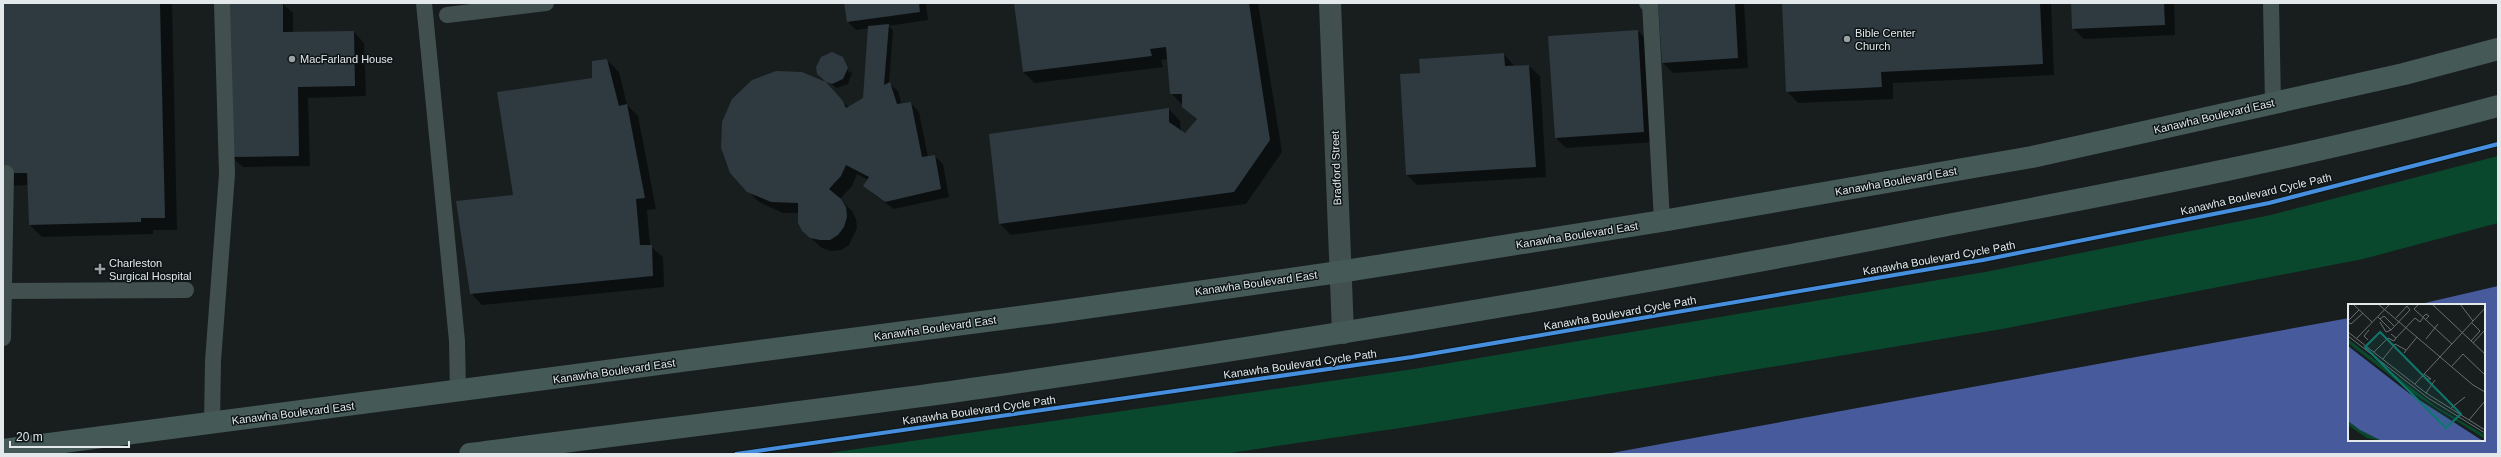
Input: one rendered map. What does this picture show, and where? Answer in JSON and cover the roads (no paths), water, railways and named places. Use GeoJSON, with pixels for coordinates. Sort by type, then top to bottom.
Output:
{"type":"FeatureCollection","features":[{"type":"Feature","properties":{"kind":"main road","name":"Kanawha Boulevard East"},"geometry":{"type":"LineString","coordinates":[[3,450],[458,392],[1339,272],[1662,221],[2032,157],[2404,74],[2498,48]]}},
{"type":"Feature","properties":{"kind":"main road"},"geometry":{"type":"LineString","coordinates":[[470,454],[991,386],[1343,333],[1764,261],[2234,169],[2498,106]]}},
{"type":"Feature","properties":{"kind":"street","name":"Bradford Street"},"geometry":{"type":"LineString","coordinates":[[1330,3],[1339,272],[1343,333]]}},
{"type":"Feature","properties":{"kind":"lane"},"geometry":{"type":"LineString","coordinates":[[212,424],[212,361],[227,174],[222,3]]}},
{"type":"Feature","properties":{"kind":"lane"},"geometry":{"type":"LineString","coordinates":[[424,3],[457,341],[458,392]]}},
{"type":"Feature","properties":{"kind":"lane"},"geometry":{"type":"LineString","coordinates":[[448,15],[546,3]]}},
{"type":"Feature","properties":{"kind":"lane"},"geometry":{"type":"LineString","coordinates":[[1647,3],[1650,3],[1662,221]]}},
{"type":"Feature","properties":{"kind":"lane"},"geometry":{"type":"LineString","coordinates":[[2271,3],[2273,103]]}},
{"type":"Feature","properties":{"kind":"lane"},"geometry":{"type":"LineString","coordinates":[[3,338],[6,173]]}},
{"type":"Feature","properties":{"kind":"lane"},"geometry":{"type":"LineString","coordinates":[[4,291],[186,290]]}},
{"type":"Feature","properties":{"kind":"water"},"geometry":{"type":"Polygon","coordinates":[[[2498,286],[2498,454],[1606,454],[2348,318],[2348,441],[2485,441],[2485,304],[2420,304],[2498,286]]]}},
{"type":"Feature","properties":{"kind":"place","name":"Bible Center Church"},"geometry":{"type":"Point","coordinates":[1847,39]}},
{"type":"Feature","properties":{"kind":"place","name":"MacFarland House"},"geometry":{"type":"Point","coordinates":[292,59]}},
{"type":"Feature","properties":{"kind":"place","name":"Charleston Surgical Hospital"},"geometry":{"type":"Point","coordinates":[100,269]}}]}
